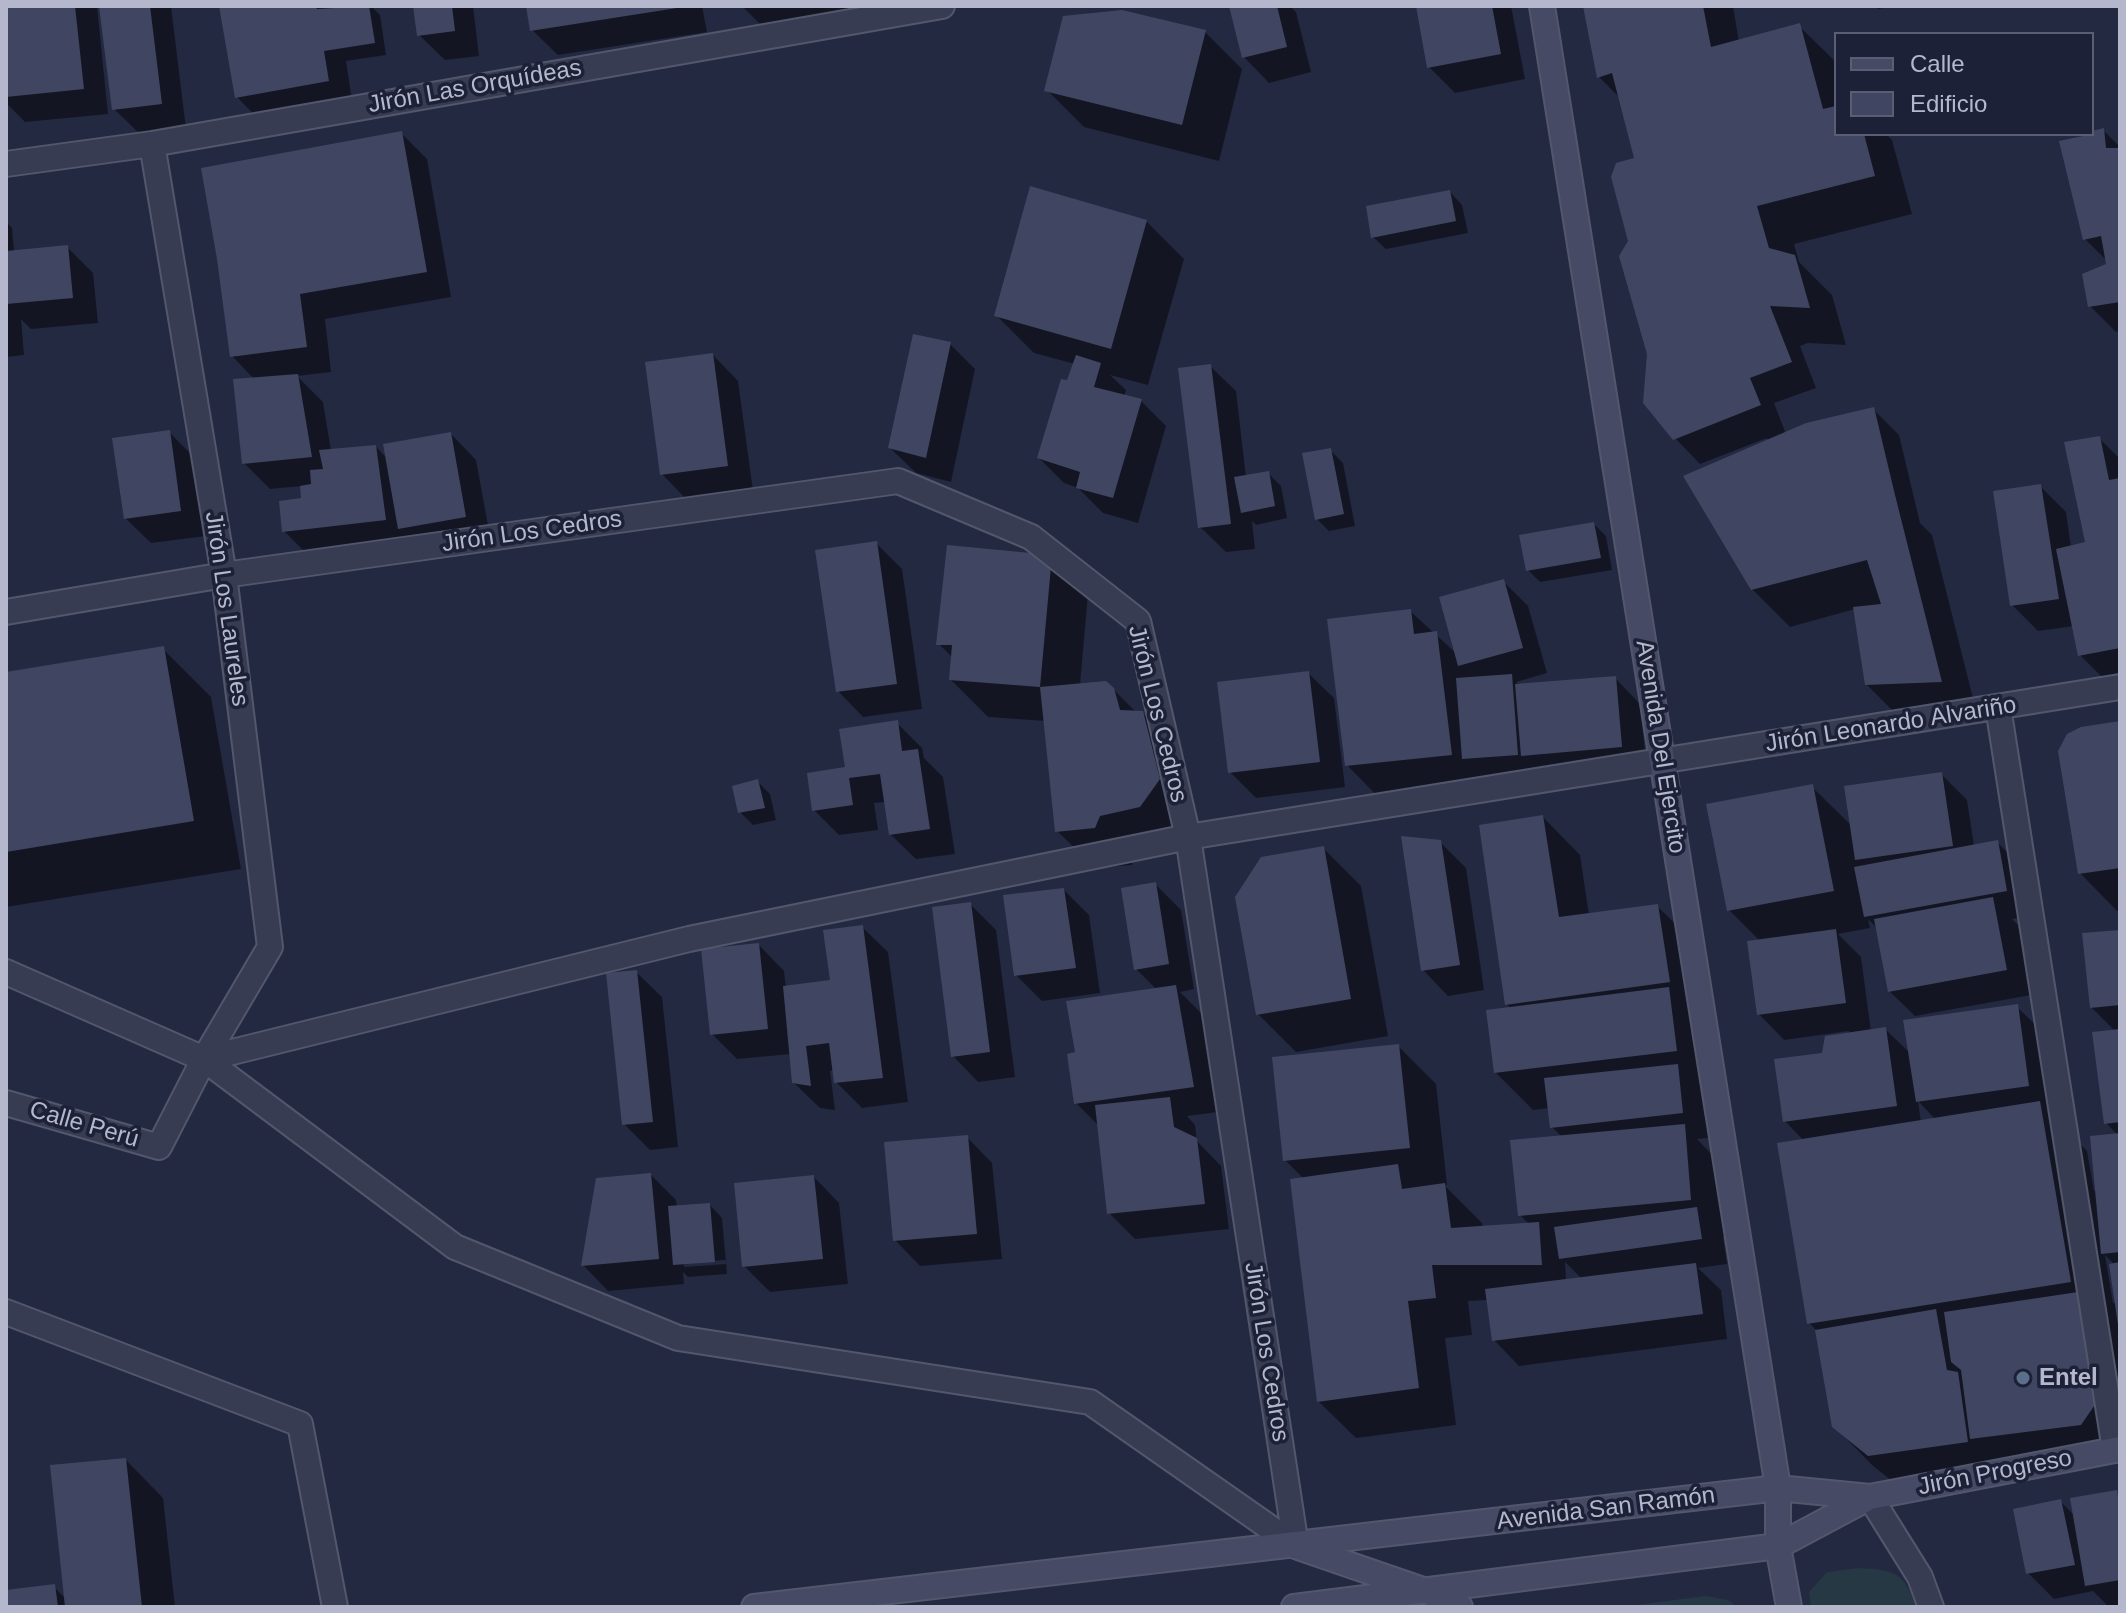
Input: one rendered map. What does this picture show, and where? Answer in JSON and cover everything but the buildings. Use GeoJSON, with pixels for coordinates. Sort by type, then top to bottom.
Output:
{"type":"FeatureCollection","features":[{"type":"Feature","properties":{"kind":"street","name":"Jirón Las Orquídeas"},"geometry":{"type":"LineString","coordinates":[[6,164],[152,144],[890,10],[942,6]]}},
{"type":"Feature","properties":{"kind":"street","name":"Avenida Del Ejercito"},"geometry":{"type":"LineString","coordinates":[[1542,6],[1778,1488],[1778,1546],[1789,1607]]}},
{"type":"Feature","properties":{"kind":"street","name":"Jirón Los Laureles"},"geometry":{"type":"LineString","coordinates":[[152,144],[224,575],[270,947],[204,1059]]}},
{"type":"Feature","properties":{"kind":"street","name":"Jirón Los Cedros"},"geometry":{"type":"LineString","coordinates":[[6,612],[224,575],[898,481],[1031,537],[1138,621],[1188,837],[1296,1546]]}},
{"type":"Feature","properties":{"kind":"street","name":"Jirón Leonardo Alvariño"},"geometry":{"type":"LineString","coordinates":[[204,1059],[689,939],[1188,837],[2120,687]]}},
{"type":"Feature","properties":{"kind":"street"},"geometry":{"type":"LineString","coordinates":[[1998,707],[2117,1449]]}},
{"type":"Feature","properties":{"kind":"street"},"geometry":{"type":"LineString","coordinates":[[6,972],[204,1059],[455,1247],[678,1338],[1090,1402],[1296,1546],[1429,1592],[1460,1607]]}},
{"type":"Feature","properties":{"kind":"street","name":"Calle Perú"},"geometry":{"type":"LineString","coordinates":[[6,1103],[159,1147],[204,1059]]}},
{"type":"Feature","properties":{"kind":"street"},"geometry":{"type":"LineString","coordinates":[[6,1312],[300,1424],[335,1607]]}},
{"type":"Feature","properties":{"kind":"street","name":"Jirón Progreso"},"geometry":{"type":"LineString","coordinates":[[1870,1497],[2117,1449]]}},
{"type":"Feature","properties":{"kind":"street","name":"Avenida San Ramón"},"geometry":{"type":"LineString","coordinates":[[754,1607],[1778,1488],[1870,1497]]}},
{"type":"Feature","properties":{"kind":"street"},"geometry":{"type":"LineString","coordinates":[[1294,1607],[1778,1546],[1870,1497],[1920,1577],[1931,1607]]}},
{"type":"Feature","properties":{"kind":"shaded area"},"geometry":{"type":"Polygon","coordinates":[[[1860,1568],[1897,1575],[1907,1586],[1916,1607],[1811,1607],[1809,1592],[1827,1572],[1860,1568]]]}},
{"type":"Feature","properties":{"kind":"shaded area"},"geometry":{"type":"Polygon","coordinates":[[[1706,1596],[1728,1600],[1737,1607],[1620,1607],[1706,1596]]]}},
{"type":"Feature","properties":{"kind":"place","name":"Entel"},"geometry":{"type":"Point","coordinates":[2023,1378]}}]}
